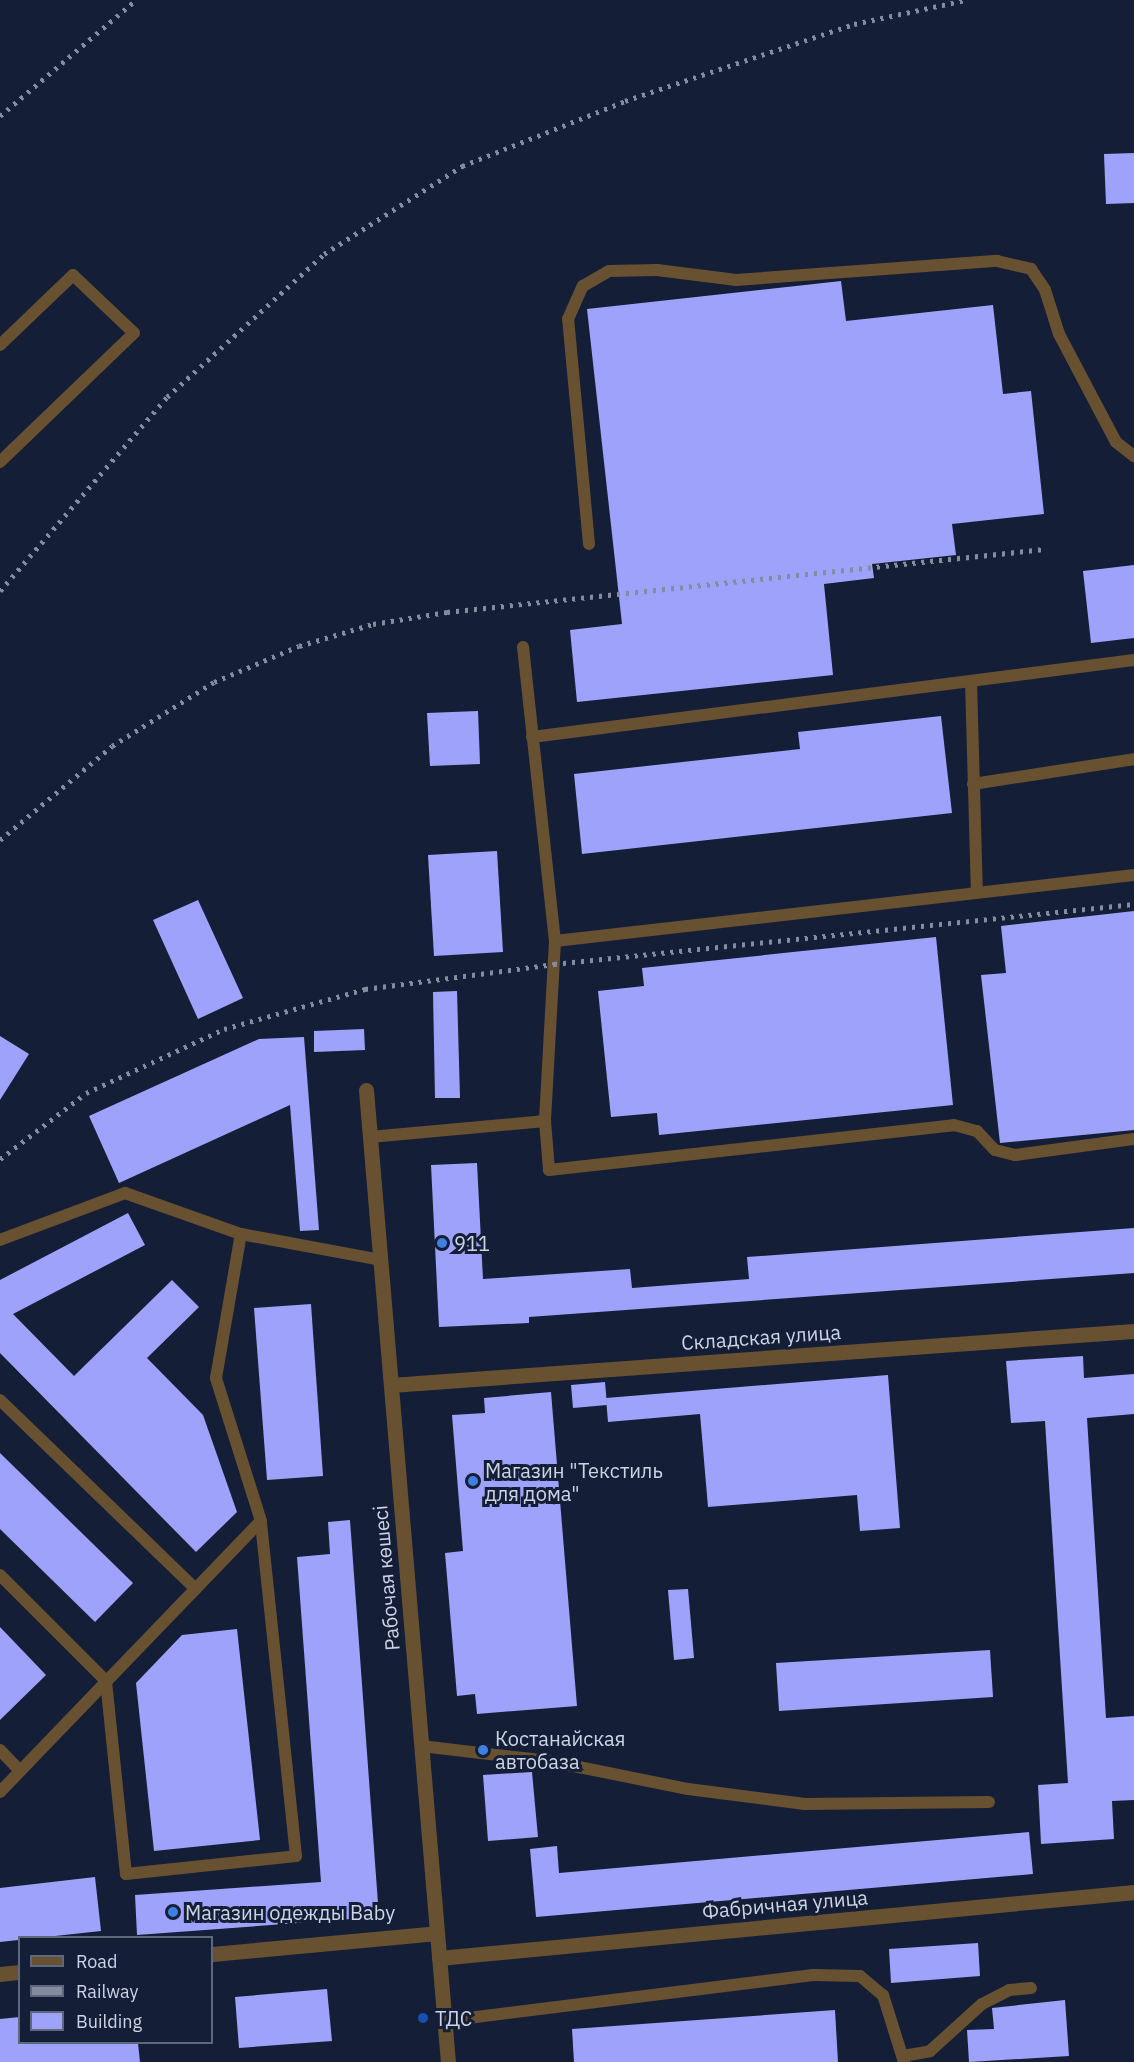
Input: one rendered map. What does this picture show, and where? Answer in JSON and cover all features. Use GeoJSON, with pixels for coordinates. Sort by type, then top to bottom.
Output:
{"type":"FeatureCollection","features":[{"type":"Feature","properties":{"kind":"street","name":"Рабочая көшесі"},"geometry":{"type":"LineString","coordinates":[[366,1090],[448,2062]]}},
{"type":"Feature","properties":{"kind":"street","name":"Складская улица"},"geometry":{"type":"LineString","coordinates":[[391,1385],[1134,1330]]}},
{"type":"Feature","properties":{"kind":"street","name":"Фабричная улица"},"geometry":{"type":"LineString","coordinates":[[439,1958],[1134,1892]]}},
{"type":"Feature","properties":{"kind":"street"},"geometry":{"type":"LineString","coordinates":[[213,1954],[437,1933]]}},
{"type":"Feature","properties":{"kind":"street"},"geometry":{"type":"LineString","coordinates":[[0,1974],[18,1972]]}},
{"type":"Feature","properties":{"kind":"lane"},"geometry":{"type":"LineString","coordinates":[[589,544],[568,319],[583,286],[609,271],[657,270],[736,280],[822,271],[997,261],[1031,269],[1045,290],[1059,334],[1116,442],[1134,456]]}},
{"type":"Feature","properties":{"kind":"lane"},"geometry":{"type":"LineString","coordinates":[[0,345],[73,275],[134,333],[0,462]]}},
{"type":"Feature","properties":{"kind":"lane"},"geometry":{"type":"LineString","coordinates":[[523,647],[555,941],[545,1121],[549,1170],[954,1125],[977,1131],[995,1150],[1015,1155],[1134,1138]]}},
{"type":"Feature","properties":{"kind":"lane"},"geometry":{"type":"LineString","coordinates":[[532,737],[1134,660]]}},
{"type":"Feature","properties":{"kind":"lane"},"geometry":{"type":"LineString","coordinates":[[970,681],[977,893]]}},
{"type":"Feature","properties":{"kind":"lane"},"geometry":{"type":"LineString","coordinates":[[974,784],[1134,759]]}},
{"type":"Feature","properties":{"kind":"lane"},"geometry":{"type":"LineString","coordinates":[[555,941],[1134,875]]}},
{"type":"Feature","properties":{"kind":"lane"},"geometry":{"type":"LineString","coordinates":[[370,1137],[545,1121]]}},
{"type":"Feature","properties":{"kind":"lane"},"geometry":{"type":"LineString","coordinates":[[0,1240],[125,1193],[241,1234],[381,1260]]}},
{"type":"Feature","properties":{"kind":"lane"},"geometry":{"type":"LineString","coordinates":[[0,1575],[106,1681],[126,1874],[296,1856],[261,1521],[216,1378],[241,1234]]}},
{"type":"Feature","properties":{"kind":"lane"},"geometry":{"type":"LineString","coordinates":[[0,1400],[196,1589]]}},
{"type":"Feature","properties":{"kind":"lane"},"geometry":{"type":"LineString","coordinates":[[0,1792],[261,1521]]}},
{"type":"Feature","properties":{"kind":"lane"},"geometry":{"type":"LineString","coordinates":[[422,1746],[549,1761],[688,1789],[805,1804],[989,1802]]}},
{"type":"Feature","properties":{"kind":"lane"},"geometry":{"type":"LineString","coordinates":[[0,1750],[20,1771]]}},
{"type":"Feature","properties":{"kind":"lane"},"geometry":{"type":"LineString","coordinates":[[444,2021],[813,1975],[860,1976],[883,1995],[904,2059],[930,2051],[982,2004],[1010,1990],[1031,1988]]}},
{"type":"Feature","properties":{"kind":"building"},"geometry":{"type":"Polygon","coordinates":[[[1134,153],[1134,203],[1106,204],[1104,154],[1134,153]]]}},
{"type":"Feature","properties":{"kind":"building"},"geometry":{"type":"Polygon","coordinates":[[[841,281],[846,321],[993,305],[1003,394],[1031,391],[1044,514],[952,524],[956,555],[872,564],[874,578],[824,584],[833,675],[577,702],[570,630],[622,624],[587,309],[841,281]]]}},
{"type":"Feature","properties":{"kind":"building"},"geometry":{"type":"Polygon","coordinates":[[[1134,565],[1134,638],[1091,643],[1083,571],[1134,565]]]}},
{"type":"Feature","properties":{"kind":"building"},"geometry":{"type":"Polygon","coordinates":[[[478,711],[480,764],[430,766],[427,713],[478,711]]]}},
{"type":"Feature","properties":{"kind":"building"},"geometry":{"type":"Polygon","coordinates":[[[941,716],[952,813],[582,854],[574,774],[800,749],[798,732],[941,716]]]}},
{"type":"Feature","properties":{"kind":"building"},"geometry":{"type":"Polygon","coordinates":[[[497,851],[503,952],[434,956],[428,855],[497,851]]]}},
{"type":"Feature","properties":{"kind":"building"},"geometry":{"type":"Polygon","coordinates":[[[198,900],[243,998],[198,1019],[153,920],[198,900]]]}},
{"type":"Feature","properties":{"kind":"building"},"geometry":{"type":"Polygon","coordinates":[[[1134,911],[1134,1130],[1000,1143],[981,975],[1006,973],[1001,926],[1134,911]]]}},
{"type":"Feature","properties":{"kind":"building"},"geometry":{"type":"Polygon","coordinates":[[[936,937],[953,1105],[659,1135],[657,1113],[611,1117],[598,991],[644,986],[642,968],[936,937]]]}},
{"type":"Feature","properties":{"kind":"building"},"geometry":{"type":"Polygon","coordinates":[[[457,991],[460,1098],[435,1098],[433,992],[457,991]]]}},
{"type":"Feature","properties":{"kind":"building"},"geometry":{"type":"Polygon","coordinates":[[[364,1029],[365,1050],[314,1052],[314,1031],[364,1029]]]}},
{"type":"Feature","properties":{"kind":"building"},"geometry":{"type":"Polygon","coordinates":[[[0,1036],[29,1054],[0,1100],[0,1036]]]}},
{"type":"Feature","properties":{"kind":"building"},"geometry":{"type":"Polygon","coordinates":[[[304,1037],[319,1230],[300,1231],[290,1105],[119,1183],[89,1116],[259,1039],[304,1037]]]}},
{"type":"Feature","properties":{"kind":"building"},"geometry":{"type":"Polygon","coordinates":[[[477,1163],[483,1279],[630,1269],[632,1288],[749,1279],[747,1257],[1134,1228],[1134,1273],[529,1317],[529,1323],[439,1327],[431,1165],[477,1163]]]}},
{"type":"Feature","properties":{"kind":"building"},"geometry":{"type":"Polygon","coordinates":[[[128,1213],[145,1245],[13,1314],[74,1376],[172,1280],[199,1307],[147,1358],[203,1415],[237,1512],[196,1552],[0,1353],[0,1280],[128,1213]]]}},
{"type":"Feature","properties":{"kind":"building"},"geometry":{"type":"Polygon","coordinates":[[[311,1304],[323,1476],[267,1480],[254,1308],[311,1304]]]}},
{"type":"Feature","properties":{"kind":"building"},"geometry":{"type":"Polygon","coordinates":[[[1083,1356],[1084,1378],[1134,1374],[1134,1414],[1087,1418],[1106,1718],[1134,1716],[1134,1800],[1112,1801],[1114,1839],[1041,1844],[1038,1785],[1068,1783],[1045,1421],[1011,1423],[1006,1361],[1083,1356]]]}},
{"type":"Feature","properties":{"kind":"building"},"geometry":{"type":"Polygon","coordinates":[[[888,1375],[900,1528],[860,1531],[857,1495],[708,1507],[700,1414],[608,1422],[606,1398],[888,1375]]]}},
{"type":"Feature","properties":{"kind":"building"},"geometry":{"type":"Polygon","coordinates":[[[605,1382],[607,1405],[573,1408],[571,1385],[605,1382]]]}},
{"type":"Feature","properties":{"kind":"building"},"geometry":{"type":"Polygon","coordinates":[[[551,1392],[577,1706],[477,1714],[475,1694],[457,1696],[445,1553],[463,1551],[452,1415],[485,1413],[484,1398],[551,1392]]]}},
{"type":"Feature","properties":{"kind":"building"},"geometry":{"type":"Polygon","coordinates":[[[0,1453],[133,1583],[95,1622],[0,1529],[0,1453]]]}},
{"type":"Feature","properties":{"kind":"building"},"geometry":{"type":"Polygon","coordinates":[[[350,1520],[379,1917],[137,1935],[135,1895],[321,1882],[297,1557],[330,1554],[328,1522],[350,1520]]]}},
{"type":"Feature","properties":{"kind":"building"},"geometry":{"type":"Polygon","coordinates":[[[688,1589],[694,1658],[674,1660],[668,1590],[688,1589]]]}},
{"type":"Feature","properties":{"kind":"building"},"geometry":{"type":"Polygon","coordinates":[[[0,1627],[46,1675],[0,1720],[0,1627]]]}},
{"type":"Feature","properties":{"kind":"building"},"geometry":{"type":"Polygon","coordinates":[[[237,1629],[260,1840],[154,1851],[136,1683],[182,1635],[237,1629]]]}},
{"type":"Feature","properties":{"kind":"building"},"geometry":{"type":"Polygon","coordinates":[[[990,1650],[993,1697],[779,1711],[776,1663],[990,1650]]]}},
{"type":"Feature","properties":{"kind":"building"},"geometry":{"type":"Polygon","coordinates":[[[532,1772],[538,1837],[488,1841],[483,1775],[532,1772]]]}},
{"type":"Feature","properties":{"kind":"building"},"geometry":{"type":"Polygon","coordinates":[[[1029,1832],[1033,1874],[536,1917],[530,1849],[557,1846],[559,1873],[1029,1832]]]}},
{"type":"Feature","properties":{"kind":"building"},"geometry":{"type":"Polygon","coordinates":[[[95,1877],[101,1931],[55,1936],[18,1936],[18,1940],[0,1942],[0,1888],[95,1877]]]}},
{"type":"Feature","properties":{"kind":"building"},"geometry":{"type":"Polygon","coordinates":[[[978,1943],[980,1976],[891,1983],[889,1949],[978,1943]]]}},
{"type":"Feature","properties":{"kind":"building"},"geometry":{"type":"Polygon","coordinates":[[[327,1989],[332,2041],[239,2048],[235,1997],[327,1989]]]}},
{"type":"Feature","properties":{"kind":"building"},"geometry":{"type":"Polygon","coordinates":[[[1065,2000],[1069,2056],[969,2062],[967,2030],[994,2029],[992,2008],[1065,2000]]]}},
{"type":"Feature","properties":{"kind":"building"},"geometry":{"type":"Polygon","coordinates":[[[835,2010],[838,2062],[574,2062],[572,2029],[835,2010]]]}},
{"type":"Feature","properties":{"kind":"building"},"geometry":{"type":"Polygon","coordinates":[[[18,2017],[18,2044],[138,2044],[140,2062],[0,2062],[0,2019],[18,2017]]]}},
{"type":"Feature","properties":{"kind":"railway"},"geometry":{"type":"LineString","coordinates":[[0,116],[136,0]]}},
{"type":"Feature","properties":{"kind":"railway"},"geometry":{"type":"LineString","coordinates":[[0,591],[167,397],[324,254],[462,166],[625,101],[854,24],[966,0]]}},
{"type":"Feature","properties":{"kind":"railway"},"geometry":{"type":"LineString","coordinates":[[0,840],[112,746],[214,682],[299,646],[373,624],[447,612],[1045,549]]}},
{"type":"Feature","properties":{"kind":"railway"},"geometry":{"type":"LineString","coordinates":[[0,1159],[86,1093],[224,1029],[365,989],[554,964],[1134,904]]}},
{"type":"Feature","properties":{"kind":"place","name":"911"},"geometry":{"type":"Point","coordinates":[442,1243]}},
{"type":"Feature","properties":{"kind":"place","name":"Магазин \"Текстиль для дома\""},"geometry":{"type":"Point","coordinates":[473,1481]}},
{"type":"Feature","properties":{"kind":"place","name":"Костанайская автобаза"},"geometry":{"type":"Point","coordinates":[483,1750]}},
{"type":"Feature","properties":{"kind":"place","name":"Магазин одежды Baby"},"geometry":{"type":"Point","coordinates":[173,1912]}},
{"type":"Feature","properties":{"kind":"place","name":"ТДС"},"geometry":{"type":"Point","coordinates":[423,2018]}}]}
